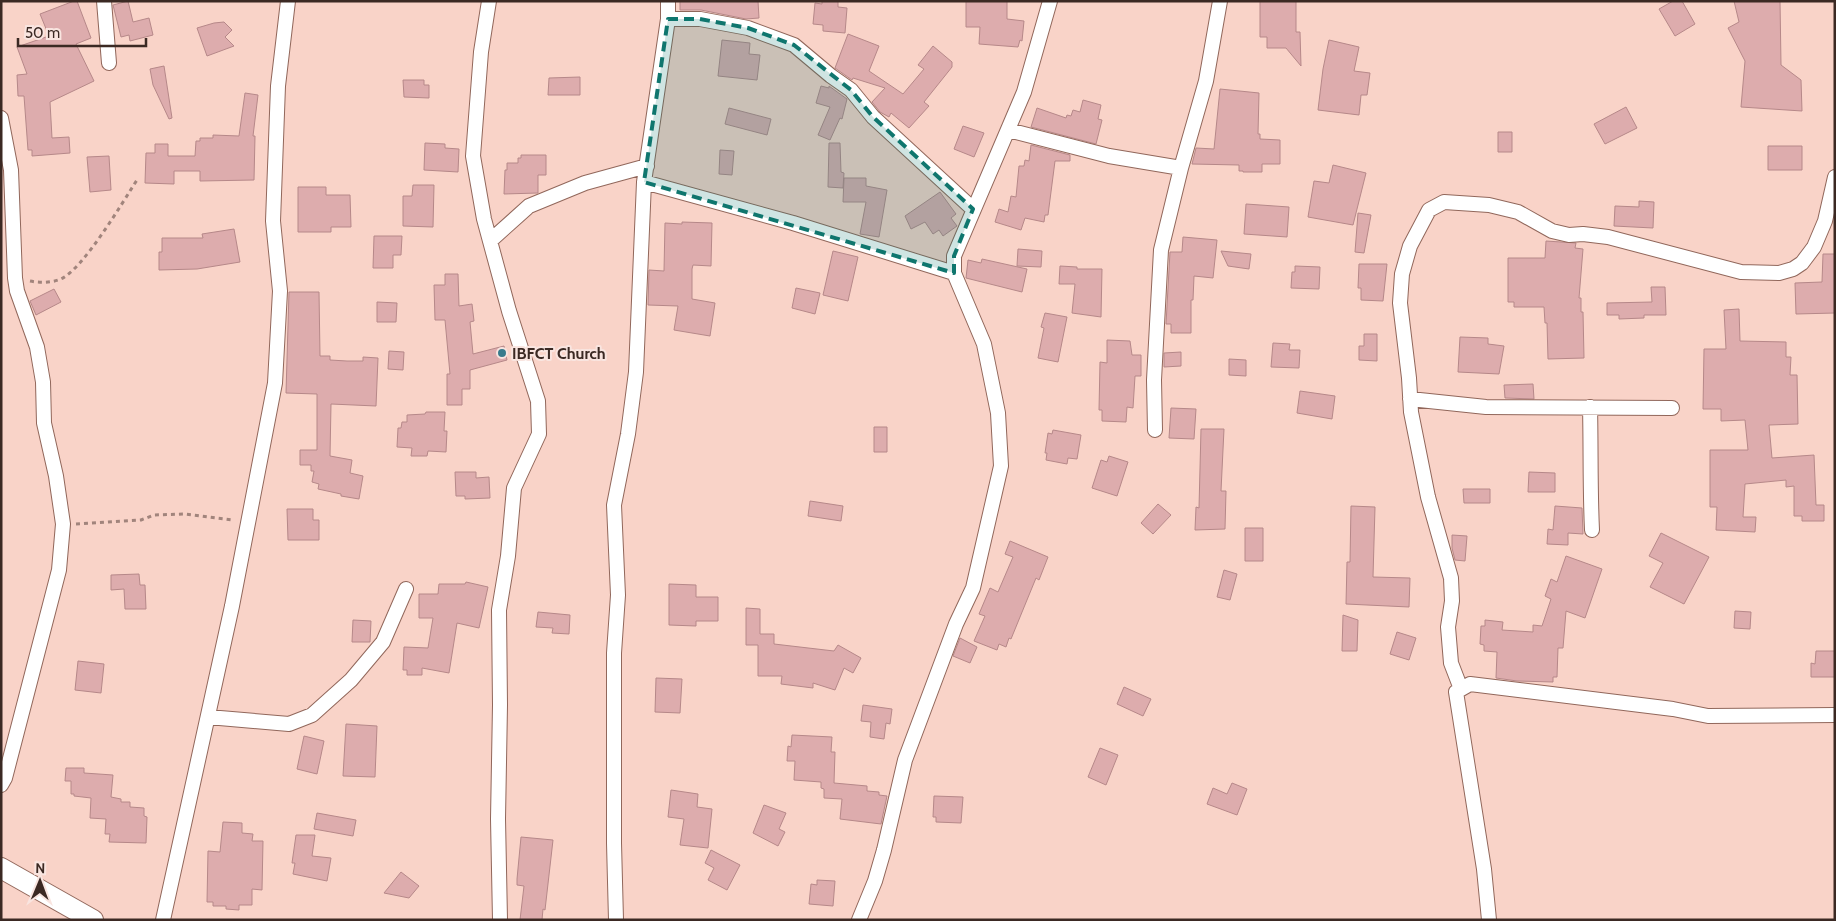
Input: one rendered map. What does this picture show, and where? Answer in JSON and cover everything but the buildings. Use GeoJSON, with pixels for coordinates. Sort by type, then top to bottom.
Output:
{"type":"FeatureCollection","features":[{"type":"Feature","properties":{"kind":"street"},"geometry":{"type":"LineString","coordinates":[[104,1],[109,62]]}},
{"type":"Feature","properties":{"kind":"street"},"geometry":{"type":"LineString","coordinates":[[163,920],[249,522],[275,383],[280,291],[274,221],[278,95],[288,1]]}},
{"type":"Feature","properties":{"kind":"street"},"geometry":{"type":"LineString","coordinates":[[489,1],[481,52],[473,156],[484,219],[509,311],[538,401],[539,434],[514,488],[508,556],[499,610],[498,819],[500,920]]}},
{"type":"Feature","properties":{"kind":"street"},"geometry":{"type":"LineString","coordinates":[[616,920],[614,653],[618,595],[614,506],[628,434],[636,372],[644,182],[668,19],[668,1]]}},
{"type":"Feature","properties":{"kind":"street"},"geometry":{"type":"LineString","coordinates":[[859,920],[884,850],[905,760],[956,624],[973,588],[1001,466],[998,413],[984,344],[954,273],[954,256],[1024,92],[1050,1]]}},
{"type":"Feature","properties":{"kind":"street"},"geometry":{"type":"LineString","coordinates":[[1155,430],[1154,380],[1161,250],[1181,168],[1206,81],[1220,1]]}},
{"type":"Feature","properties":{"kind":"street"},"geometry":{"type":"LineString","coordinates":[[668,19],[700,20],[748,28],[794,44],[831,76],[851,90],[873,117],[973,209]]}},
{"type":"Feature","properties":{"kind":"street"},"geometry":{"type":"LineString","coordinates":[[1,118],[11,170],[15,278],[17,291],[37,347],[43,382],[44,424],[56,476],[63,524],[59,570],[5,778],[1,785]]}},
{"type":"Feature","properties":{"kind":"street"},"geometry":{"type":"LineString","coordinates":[[1008,130],[1109,156],[1181,168]]}},
{"type":"Feature","properties":{"kind":"street"},"geometry":{"type":"LineString","coordinates":[[490,241],[529,206],[585,183],[647,166]]}},
{"type":"Feature","properties":{"kind":"street"},"geometry":{"type":"LineString","coordinates":[[1461,689],[1451,662],[1448,636],[1452,601],[1451,578],[1428,497],[1411,412],[1400,303],[1402,274],[1410,246],[1429,210],[1444,202],[1489,205],[1518,212],[1552,231],[1569,235],[1583,234],[1608,237],[1741,272],[1779,273],[1793,269],[1802,263],[1814,247],[1826,221],[1835,177]]}},
{"type":"Feature","properties":{"kind":"street"},"geometry":{"type":"LineString","coordinates":[[644,182],[793,223],[954,273]]}},
{"type":"Feature","properties":{"kind":"street"},"geometry":{"type":"LineString","coordinates":[[1410,399],[1486,406],[1672,408]]}},
{"type":"Feature","properties":{"kind":"street"},"geometry":{"type":"LineString","coordinates":[[1590,408],[1592,530]]}},
{"type":"Feature","properties":{"kind":"street"},"geometry":{"type":"LineString","coordinates":[[208,717],[289,724],[312,715],[351,680],[383,642],[406,590]]}},
{"type":"Feature","properties":{"kind":"street"},"geometry":{"type":"LineString","coordinates":[[1489,920],[1484,869],[1456,692],[1461,689],[1470,684],[1673,709],[1708,716],[1835,715]]}},
{"type":"Feature","properties":{"kind":"street"},"geometry":{"type":"LineString","coordinates":[[5,876],[93,920]]}},
{"type":"Feature","properties":{"kind":"path"},"geometry":{"type":"LineString","coordinates":[[15,278],[46,283],[60,279],[72,271],[97,241],[137,180]]}},
{"type":"Feature","properties":{"kind":"path"},"geometry":{"type":"LineString","coordinates":[[63,524],[141,520],[163,514],[184,514],[249,522]]}},
{"type":"Feature","properties":{"kind":"highlighted area"},"geometry":{"type":"Polygon","coordinates":[[[668,19],[700,19],[748,28],[794,45],[851,90],[873,117],[973,209],[954,256],[954,273],[644,182],[668,19]]]}},
{"type":"Feature","properties":{"kind":"place","name":"IBFCT Church"},"geometry":{"type":"Point","coordinates":[502,353]}}]}
